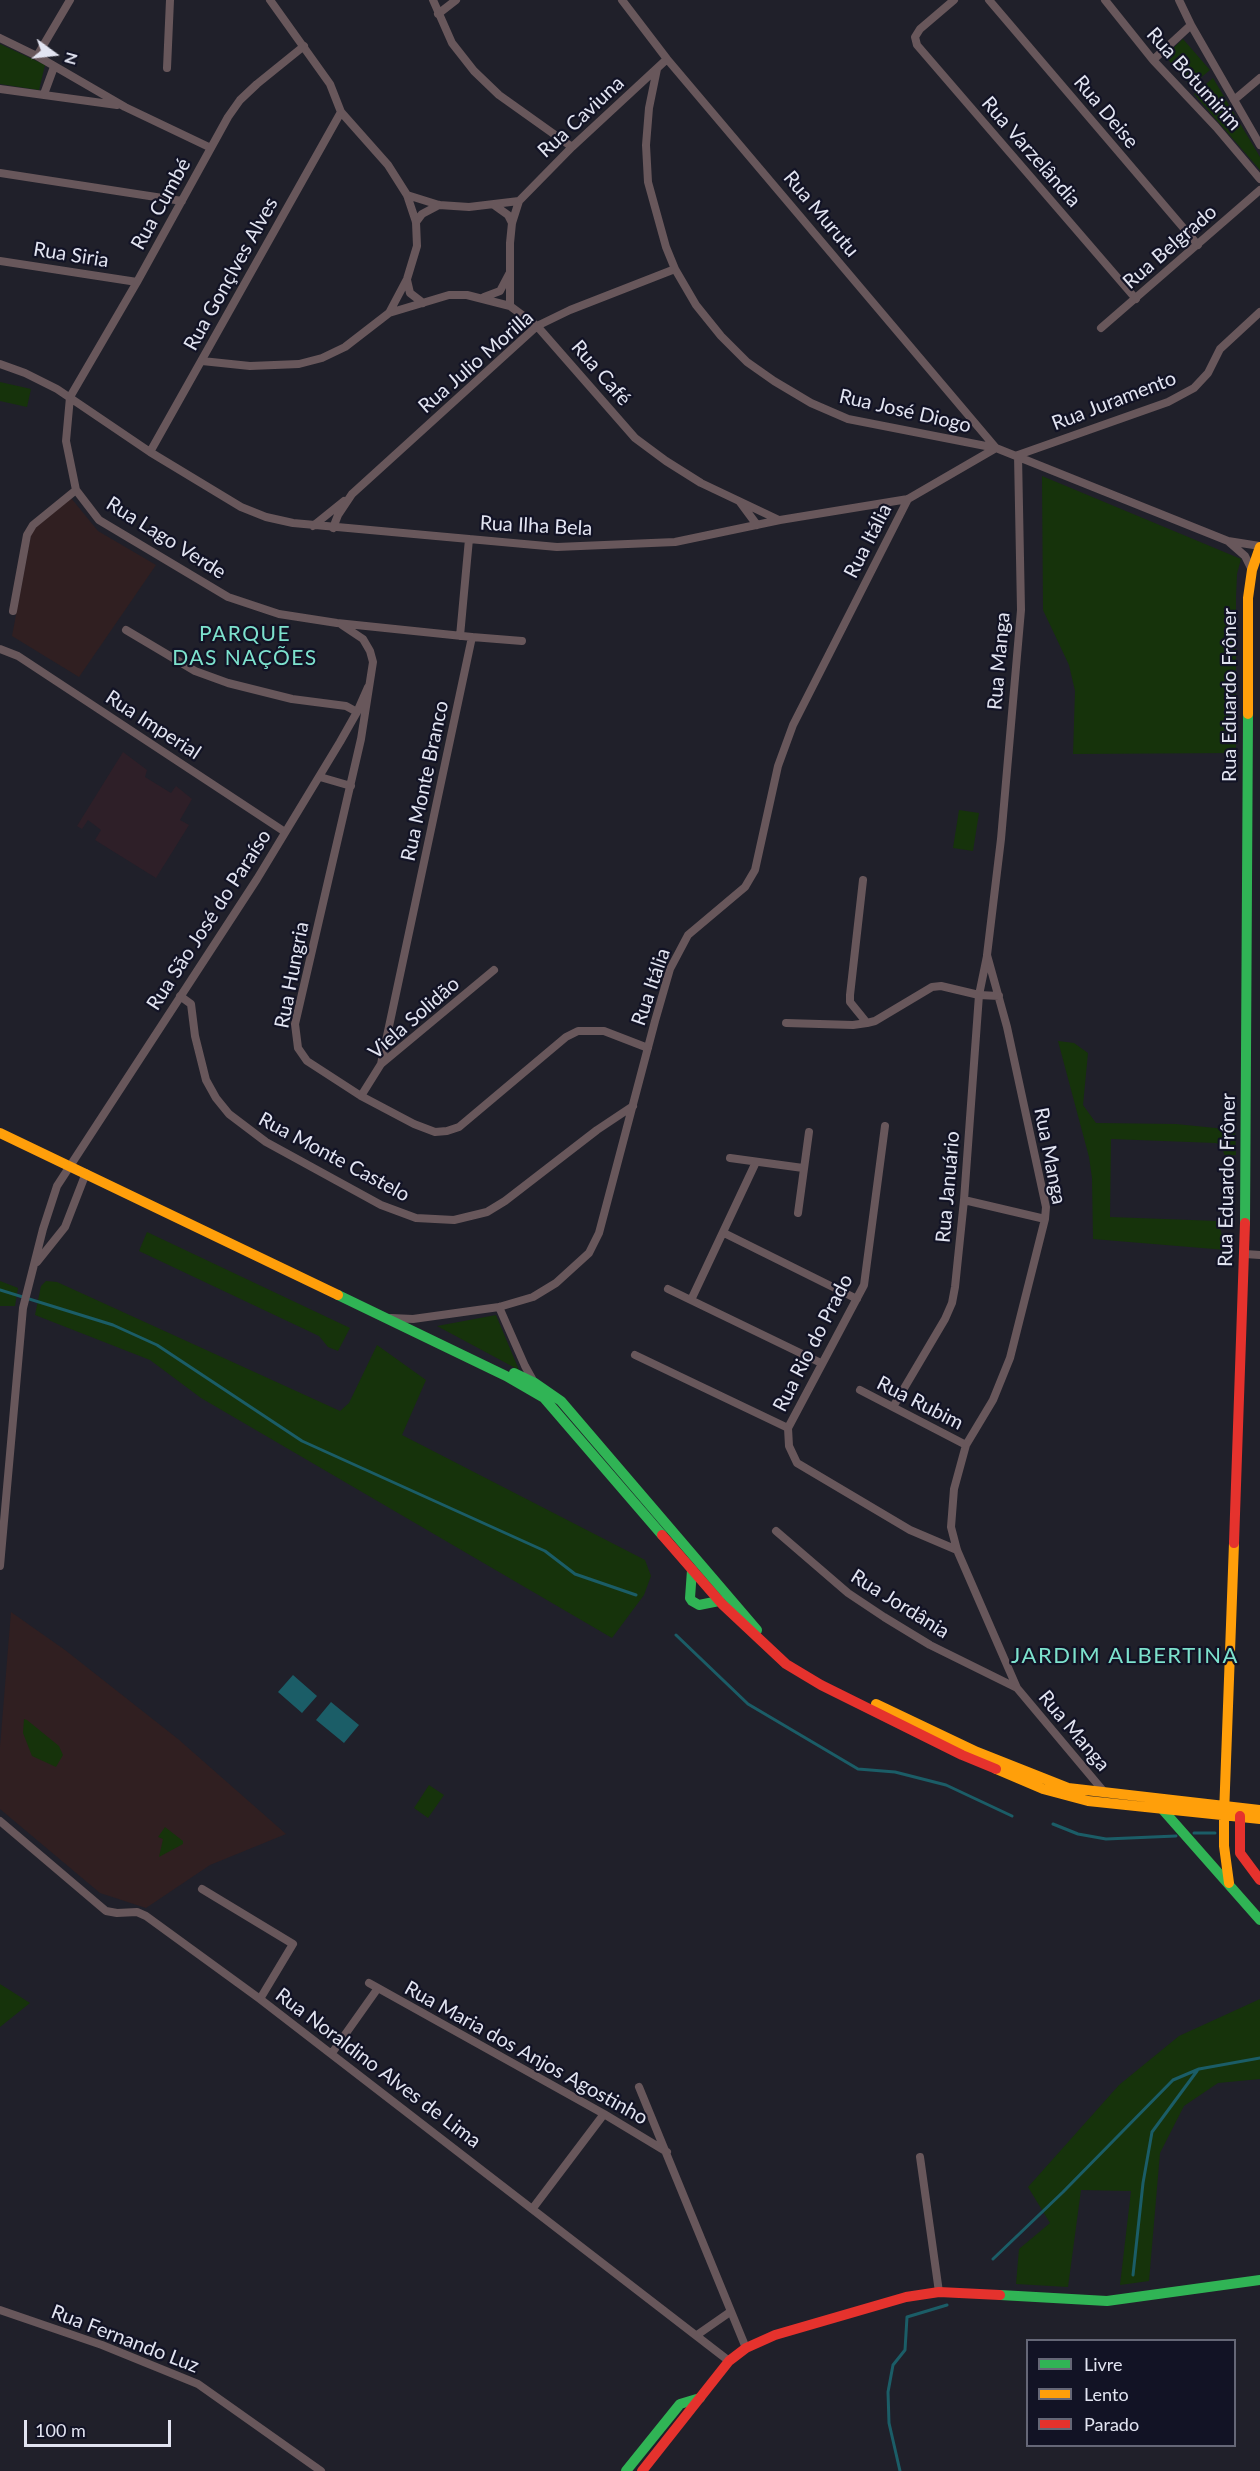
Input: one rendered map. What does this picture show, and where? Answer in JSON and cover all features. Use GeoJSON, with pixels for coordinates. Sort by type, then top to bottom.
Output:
{"type":"FeatureCollection","features":[{"type":"Feature","properties":{"kind":"main road","name":"Rua Eduardo Frôner"},"geometry":{"type":"LineString","coordinates":[[1229,1883],[1224,1846],[1224,1810],[1245,1254],[1249,876],[1248,598],[1252,570],[1260,547]]}},
{"type":"Feature","properties":{"kind":"main road"},"geometry":{"type":"LineString","coordinates":[[0,1133],[506,1376],[544,1398],[719,1601],[786,1664],[821,1685],[1011,1778],[1060,1794],[1163,1810],[1260,1810]]}},
{"type":"Feature","properties":{"kind":"main road"},"geometry":{"type":"LineString","coordinates":[[384,1318],[435,1335],[535,1383],[561,1401],[762,1636],[796,1664],[977,1752],[1068,1788],[1224,1810],[1240,1816],[1260,1819]]}},
{"type":"Feature","properties":{"kind":"main road"},"geometry":{"type":"LineString","coordinates":[[693,1569],[690,1598],[692,1601],[699,1605],[719,1601]]}},
{"type":"Feature","properties":{"kind":"main road"},"geometry":{"type":"LineString","coordinates":[[1163,1810],[1260,1920]]}},
{"type":"Feature","properties":{"kind":"main road"},"geometry":{"type":"LineString","coordinates":[[1240,1816],[1240,1853],[1260,1880]]}},
{"type":"Feature","properties":{"kind":"main road"},"geometry":{"type":"LineString","coordinates":[[642,2471],[729,2361],[746,2348],[775,2335],[906,2297],[939,2292],[1107,2301],[1260,2280]]}},
{"type":"Feature","properties":{"kind":"main road"},"geometry":{"type":"LineString","coordinates":[[626,2471],[680,2404],[700,2398]]}},
{"type":"Feature","properties":{"kind":"street"},"geometry":{"type":"LineString","coordinates":[[37,56],[70,0]]}},
{"type":"Feature","properties":{"kind":"street"},"geometry":{"type":"LineString","coordinates":[[167,68],[170,0]]}},
{"type":"Feature","properties":{"kind":"street"},"geometry":{"type":"LineString","coordinates":[[270,0],[330,84],[341,112],[388,165],[407,195],[416,222],[417,246],[407,279],[389,313]]}},
{"type":"Feature","properties":{"kind":"street"},"geometry":{"type":"LineString","coordinates":[[433,0],[452,42],[474,71],[499,95],[572,147]]}},
{"type":"Feature","properties":{"kind":"street"},"geometry":{"type":"LineString","coordinates":[[438,14],[456,0]]}},
{"type":"Feature","properties":{"kind":"street","name":"Rua Murutu"},"geometry":{"type":"LineString","coordinates":[[622,0],[667,59],[996,448]]}},
{"type":"Feature","properties":{"kind":"street","name":"Rua Varzelândia"},"geometry":{"type":"LineString","coordinates":[[954,0],[924,25],[915,37],[917,45],[1136,299]]}},
{"type":"Feature","properties":{"kind":"street","name":"Rua Deise"},"geometry":{"type":"LineString","coordinates":[[989,0],[1198,245]]}},
{"type":"Feature","properties":{"kind":"street","name":"Rua Botumirim"},"geometry":{"type":"LineString","coordinates":[[1105,0],[1153,60],[1216,127],[1260,179]]}},
{"type":"Feature","properties":{"kind":"street"},"geometry":{"type":"LineString","coordinates":[[1179,0],[1260,145]]}},
{"type":"Feature","properties":{"kind":"street"},"geometry":{"type":"LineString","coordinates":[[1153,60],[1191,25]]}},
{"type":"Feature","properties":{"kind":"street"},"geometry":{"type":"LineString","coordinates":[[0,38],[37,56],[125,107],[211,148]]}},
{"type":"Feature","properties":{"kind":"street","name":"Rua Cumbé"},"geometry":{"type":"LineString","coordinates":[[70,397],[240,100],[304,46]]}},
{"type":"Feature","properties":{"kind":"street","name":"Rua Caviuna"},"geometry":{"type":"LineString","coordinates":[[519,201],[572,147],[667,59]]}},
{"type":"Feature","properties":{"kind":"street"},"geometry":{"type":"LineString","coordinates":[[44,94],[54,67]]}},
{"type":"Feature","properties":{"kind":"street","name":"Rua José Diogo"},"geometry":{"type":"LineString","coordinates":[[657,69],[649,108],[646,145],[648,182],[666,247],[675,269],[696,305],[721,336],[747,362],[811,404],[848,419],[996,448]]}},
{"type":"Feature","properties":{"kind":"street"},"geometry":{"type":"LineString","coordinates":[[1234,100],[1260,78]]}},
{"type":"Feature","properties":{"kind":"street"},"geometry":{"type":"LineString","coordinates":[[0,89],[125,107]]}},
{"type":"Feature","properties":{"kind":"street","name":"Rua Gonçlves Alves"},"geometry":{"type":"LineString","coordinates":[[150,452],[341,112]]}},
{"type":"Feature","properties":{"kind":"street"},"geometry":{"type":"LineString","coordinates":[[0,173],[182,201]]}},
{"type":"Feature","properties":{"kind":"street","name":"Rua Belgrado"},"geometry":{"type":"LineString","coordinates":[[1101,328],[1260,190]]}},
{"type":"Feature","properties":{"kind":"street"},"geometry":{"type":"LineString","coordinates":[[202,361],[250,366],[299,364],[322,358],[345,347],[389,313],[449,295],[467,295],[510,306],[512,223],[519,201],[469,207],[439,205],[407,195]]}},
{"type":"Feature","properties":{"kind":"street"},"geometry":{"type":"LineString","coordinates":[[416,222],[422,214],[439,205]]}},
{"type":"Feature","properties":{"kind":"street"},"geometry":{"type":"LineString","coordinates":[[494,205],[508,215],[512,223]]}},
{"type":"Feature","properties":{"kind":"street","name":"Rua Siria"},"geometry":{"type":"LineString","coordinates":[[0,261],[137,282]]}},
{"type":"Feature","properties":{"kind":"street","name":"Rua Julio Morilla"},"geometry":{"type":"LineString","coordinates":[[333,528],[338,515],[352,495],[537,326],[570,310],[675,269]]}},
{"type":"Feature","properties":{"kind":"street"},"geometry":{"type":"LineString","coordinates":[[480,298],[492,296],[500,291],[510,271]]}},
{"type":"Feature","properties":{"kind":"street"},"geometry":{"type":"LineString","coordinates":[[407,279],[410,293],[423,303]]}},
{"type":"Feature","properties":{"kind":"street","name":"Rua Café"},"geometry":{"type":"LineString","coordinates":[[510,306],[537,326],[635,438],[683,472],[780,520]]}},
{"type":"Feature","properties":{"kind":"street","name":"Rua Juramento"},"geometry":{"type":"LineString","coordinates":[[1018,455],[1168,402],[1194,388],[1208,374],[1220,348],[1260,312]]}},
{"type":"Feature","properties":{"kind":"street","name":"Rua Ilha Bela"},"geometry":{"type":"LineString","coordinates":[[0,364],[25,373],[70,397],[150,452],[241,507],[266,517],[313,526],[557,547],[675,542],[780,520],[908,499],[996,448]]}},
{"type":"Feature","properties":{"kind":"street","name":"Rua Lago Verde"},"geometry":{"type":"LineString","coordinates":[[70,397],[66,441],[76,490],[99,520],[228,597],[279,614],[338,623]]}},
{"type":"Feature","properties":{"kind":"street"},"geometry":{"type":"LineString","coordinates":[[996,448],[1228,542],[1260,547]]}},
{"type":"Feature","properties":{"kind":"street","name":"Rua Manga"},"geometry":{"type":"LineString","coordinates":[[1018,455],[1021,610],[1001,839],[987,955],[999,996],[1046,1207],[1045,1220],[1008,1366],[993,1401],[966,1445],[951,1507],[951,1527],[957,1550],[1017,1688],[1114,1804]]}},
{"type":"Feature","properties":{"kind":"street"},"geometry":{"type":"LineString","coordinates":[[13,611],[27,535],[33,525],[76,490]]}},
{"type":"Feature","properties":{"kind":"street"},"geometry":{"type":"LineString","coordinates":[[313,526],[352,495]]}},
{"type":"Feature","properties":{"kind":"street","name":"Rua Itália"},"geometry":{"type":"LineString","coordinates":[[384,1318],[413,1319],[499,1307],[533,1297],[548,1288],[589,1253],[599,1233],[670,969],[687,935],[745,887],[755,870],[778,766],[793,725],[908,499]]}},
{"type":"Feature","properties":{"kind":"street","name":"Rua Café"},"geometry":{"type":"LineString","coordinates":[[740,501],[757,525]]}},
{"type":"Feature","properties":{"kind":"street"},"geometry":{"type":"LineString","coordinates":[[460,636],[469,539]]}},
{"type":"Feature","properties":{"kind":"street"},"geometry":{"type":"LineString","coordinates":[[1228,542],[1245,556],[1252,570]]}},
{"type":"Feature","properties":{"kind":"street"},"geometry":{"type":"LineString","coordinates":[[338,623],[522,641]]}},
{"type":"Feature","properties":{"kind":"street","name":"Rua Hungria"},"geometry":{"type":"LineString","coordinates":[[338,623],[363,639],[373,662],[351,786],[297,1014],[295,1036],[298,1048],[307,1061],[361,1095],[424,1129],[447,1131],[459,1127],[566,1037],[579,1031],[604,1031],[648,1048]]}},
{"type":"Feature","properties":{"kind":"street"},"geometry":{"type":"LineString","coordinates":[[126,630],[195,671],[228,683],[292,699],[346,706],[357,712]]}},
{"type":"Feature","properties":{"kind":"street","name":"Rua Monte Branco"},"geometry":{"type":"LineString","coordinates":[[381,1064],[472,637]]}},
{"type":"Feature","properties":{"kind":"street","name":"Rua Imperial"},"geometry":{"type":"LineString","coordinates":[[0,649],[18,656],[285,832]]}},
{"type":"Feature","properties":{"kind":"street","name":"Rua São José do Paraíso"},"geometry":{"type":"LineString","coordinates":[[0,1566],[23,1308],[43,1229],[57,1186],[257,879],[320,777],[357,712],[368,687]]}},
{"type":"Feature","properties":{"kind":"street"},"geometry":{"type":"LineString","coordinates":[[320,777],[351,786]]}},
{"type":"Feature","properties":{"kind":"street"},"geometry":{"type":"LineString","coordinates":[[863,880],[850,1002],[867,1023]]}},
{"type":"Feature","properties":{"kind":"street","name":"Rua Januário"},"geometry":{"type":"LineString","coordinates":[[893,1407],[952,1304],[964,1200],[979,995],[987,955]]}},
{"type":"Feature","properties":{"kind":"street","name":"Viela Solidão"},"geometry":{"type":"LineString","coordinates":[[361,1095],[381,1064],[494,970]]}},
{"type":"Feature","properties":{"kind":"street"},"geometry":{"type":"LineString","coordinates":[[786,1023],[852,1025],[867,1023],[890,1013],[932,987],[941,986],[979,995],[999,996]]}},
{"type":"Feature","properties":{"kind":"street","name":"Rua Monte Castelo"},"geometry":{"type":"LineString","coordinates":[[180,996],[191,1004],[195,1036],[206,1080],[216,1098],[229,1114],[247,1130],[296,1158],[381,1205],[416,1218],[454,1221],[487,1212],[506,1201],[597,1130],[633,1106]]}},
{"type":"Feature","properties":{"kind":"street","name":"Rua Rio do Prado"},"geometry":{"type":"LineString","coordinates":[[885,1126],[864,1285],[788,1428],[790,1452],[797,1463],[910,1530],[957,1550]]}},
{"type":"Feature","properties":{"kind":"street"},"geometry":{"type":"LineString","coordinates":[[798,1213],[809,1132]]}},
{"type":"Feature","properties":{"kind":"street"},"geometry":{"type":"LineString","coordinates":[[730,1158],[803,1168]]}},
{"type":"Feature","properties":{"kind":"street"},"geometry":{"type":"LineString","coordinates":[[691,1300],[756,1162]]}},
{"type":"Feature","properties":{"kind":"street"},"geometry":{"type":"LineString","coordinates":[[34,1266],[65,1227],[86,1173]]}},
{"type":"Feature","properties":{"kind":"street"},"geometry":{"type":"LineString","coordinates":[[964,1200],[1045,1220]]}},
{"type":"Feature","properties":{"kind":"street"},"geometry":{"type":"LineString","coordinates":[[724,1233],[857,1299]]}},
{"type":"Feature","properties":{"kind":"street"},"geometry":{"type":"LineString","coordinates":[[1245,1254],[1260,1255]]}},
{"type":"Feature","properties":{"kind":"street"},"geometry":{"type":"LineString","coordinates":[[668,1289],[821,1363]]}},
{"type":"Feature","properties":{"kind":"street"},"geometry":{"type":"LineString","coordinates":[[499,1307],[525,1366],[544,1398]]}},
{"type":"Feature","properties":{"kind":"street"},"geometry":{"type":"LineString","coordinates":[[635,1355],[788,1428]]}},
{"type":"Feature","properties":{"kind":"street","name":"Rua Rubim"},"geometry":{"type":"LineString","coordinates":[[860,1390],[966,1445]]}},
{"type":"Feature","properties":{"kind":"street","name":"Rua Jordânia"},"geometry":{"type":"LineString","coordinates":[[776,1531],[831,1580],[884,1617],[930,1645],[1017,1688]]}},
{"type":"Feature","properties":{"kind":"street","name":"Rua Noraldino Alves de Lima"},"geometry":{"type":"LineString","coordinates":[[0,1821],[106,1911],[137,1912],[146,1916],[260,1999],[729,2361]]}},
{"type":"Feature","properties":{"kind":"street"},"geometry":{"type":"LineString","coordinates":[[202,1889],[293,1944],[260,1999]]}},
{"type":"Feature","properties":{"kind":"street","name":"Rua Maria dos Anjos Agostinho"},"geometry":{"type":"LineString","coordinates":[[369,1983],[604,2114],[667,2152]]}},
{"type":"Feature","properties":{"kind":"street"},"geometry":{"type":"LineString","coordinates":[[332,2054],[378,1988]]}},
{"type":"Feature","properties":{"kind":"street","name":"Rua Maria dos Anjos Agostinho"},"geometry":{"type":"LineString","coordinates":[[639,2087],[746,2348]]}},
{"type":"Feature","properties":{"kind":"street"},"geometry":{"type":"LineString","coordinates":[[533,2208],[604,2114]]}},
{"type":"Feature","properties":{"kind":"street"},"geometry":{"type":"LineString","coordinates":[[920,2157],[939,2292]]}},
{"type":"Feature","properties":{"kind":"street","name":"Rua Fernando Luz"},"geometry":{"type":"LineString","coordinates":[[0,2310],[102,2345],[198,2384],[321,2471]]}},
{"type":"Feature","properties":{"kind":"street"},"geometry":{"type":"LineString","coordinates":[[697,2335],[730,2312]]}},
{"type":"Feature","properties":{"kind":"shaded area"},"geometry":{"type":"Polygon","coordinates":[[[71,498],[98,531],[156,565],[79,677],[12,636],[33,525],[71,498]]]}},
{"type":"Feature","properties":{"kind":"shaded area"},"geometry":{"type":"Polygon","coordinates":[[[123,752],[147,770],[145,777],[171,793],[176,786],[192,799],[180,820],[189,825],[156,878],[95,840],[101,830],[88,820],[82,829],[77,826],[123,752]]]}},
{"type":"Feature","properties":{"kind":"shaded area"},"geometry":{"type":"Polygon","coordinates":[[[11,1612],[65,1650],[178,1739],[286,1834],[210,1865],[146,1908],[100,1893],[0,1809],[0,1747],[11,1612]]]}},
{"type":"Feature","properties":{"kind":"green space"},"geometry":{"type":"Polygon","coordinates":[[[1183,39],[1210,70],[1191,86],[1165,56],[1183,39]]]}},
{"type":"Feature","properties":{"kind":"green space"},"geometry":{"type":"Polygon","coordinates":[[[0,44],[45,65],[39,90],[0,84],[0,44]]]}},
{"type":"Feature","properties":{"kind":"green space"},"geometry":{"type":"Polygon","coordinates":[[[1213,78],[1260,157],[1260,170],[1194,94],[1213,78]]]}},
{"type":"Feature","properties":{"kind":"green space"},"geometry":{"type":"Polygon","coordinates":[[[0,382],[31,389],[27,407],[0,401],[0,382]]]}},
{"type":"Feature","properties":{"kind":"green space"},"geometry":{"type":"Polygon","coordinates":[[[1042,476],[1241,559],[1237,574],[1236,597],[1236,753],[1073,754],[1075,691],[1069,665],[1043,610],[1042,476]]]}},
{"type":"Feature","properties":{"kind":"green space"},"geometry":{"type":"Polygon","coordinates":[[[959,810],[979,813],[973,851],[953,848],[959,810]]]}},
{"type":"Feature","properties":{"kind":"green space"},"geometry":{"type":"Polygon","coordinates":[[[1058,1041],[1074,1043],[1088,1053],[1083,1105],[1096,1123],[1176,1124],[1235,1130],[1236,1155],[1225,1156],[1221,1146],[1216,1143],[1111,1139],[1110,1217],[1218,1221],[1226,1250],[1093,1239],[1092,1178],[1089,1157],[1058,1041]]]}},
{"type":"Feature","properties":{"kind":"green space"},"geometry":{"type":"Polygon","coordinates":[[[147,1232],[350,1328],[338,1351],[328,1347],[319,1336],[139,1251],[147,1232]]]}},
{"type":"Feature","properties":{"kind":"green space"},"geometry":{"type":"Polygon","coordinates":[[[0,1281],[18,1288],[15,1306],[0,1306],[0,1281]]]}},
{"type":"Feature","properties":{"kind":"green space"},"geometry":{"type":"Polygon","coordinates":[[[46,1281],[57,1282],[340,1411],[349,1403],[377,1345],[426,1380],[402,1435],[645,1560],[651,1576],[644,1595],[612,1638],[201,1398],[150,1360],[35,1315],[41,1286],[46,1281]]]}},
{"type":"Feature","properties":{"kind":"green space"},"geometry":{"type":"Polygon","coordinates":[[[496,1315],[519,1370],[437,1326],[496,1315]]]}},
{"type":"Feature","properties":{"kind":"green space"},"geometry":{"type":"Polygon","coordinates":[[[24,1719],[59,1746],[63,1755],[56,1767],[32,1756],[23,1733],[24,1719]]]}},
{"type":"Feature","properties":{"kind":"green space"},"geometry":{"type":"Polygon","coordinates":[[[429,1785],[444,1795],[428,1818],[414,1808],[429,1785]]]}},
{"type":"Feature","properties":{"kind":"green space"},"geometry":{"type":"Polygon","coordinates":[[[165,1827],[183,1841],[183,1844],[159,1857],[163,1839],[158,1837],[165,1827]]]}},
{"type":"Feature","properties":{"kind":"green space"},"geometry":{"type":"Polygon","coordinates":[[[0,1984],[30,2003],[0,2027],[0,1984]]]}},
{"type":"Feature","properties":{"kind":"green space"},"geometry":{"type":"Polygon","coordinates":[[[1260,1999],[1260,2079],[1218,2083],[1184,2106],[1160,2153],[1149,2281],[1120,2285],[1131,2191],[1081,2190],[1068,2287],[1016,2284],[1019,2249],[1050,2223],[1028,2187],[1119,2085],[1179,2036],[1260,1999]]]}},
{"type":"Feature","properties":{"kind":"water"},"geometry":{"type":"Polygon","coordinates":[[[293,1675],[317,1696],[302,1713],[278,1692],[293,1675]]]}},
{"type":"Feature","properties":{"kind":"water"},"geometry":{"type":"Polygon","coordinates":[[[331,1702],[359,1725],[344,1743],[316,1720],[331,1702]]]}},
{"type":"Feature","properties":{"kind":"waterway"},"geometry":{"type":"LineString","coordinates":[[0,1290],[113,1325],[157,1345],[302,1441],[545,1551],[575,1574],[636,1595]]}},
{"type":"Feature","properties":{"kind":"waterway"},"geometry":{"type":"LineString","coordinates":[[676,1635],[748,1704],[858,1769],[895,1772],[946,1785],[1012,1816]]}},
{"type":"Feature","properties":{"kind":"waterway"},"geometry":{"type":"LineString","coordinates":[[1053,1824],[1078,1834],[1106,1839],[1176,1836]]}},
{"type":"Feature","properties":{"kind":"waterway"},"geometry":{"type":"LineString","coordinates":[[1194,1833],[1215,1833]]}},
{"type":"Feature","properties":{"kind":"waterway"},"geometry":{"type":"LineString","coordinates":[[993,2259],[1063,2192],[1173,2080],[1199,2069],[1260,2058]]}},
{"type":"Feature","properties":{"kind":"waterway"},"geometry":{"type":"LineString","coordinates":[[1133,2275],[1143,2183],[1152,2132],[1197,2071]]}},
{"type":"Feature","properties":{"kind":"waterway"},"geometry":{"type":"LineString","coordinates":[[900,2471],[889,2423],[888,2392],[893,2365],[905,2350],[907,2317],[947,2305]]}},
{"type":"Feature","properties":{"kind":"traffic: fast"},"geometry":{"type":"LineString","coordinates":[[1245,1223],[1248,714]]}},
{"type":"Feature","properties":{"kind":"traffic: fast"},"geometry":{"type":"LineString","coordinates":[[338,1295],[506,1376],[544,1398],[662,1535]]}},
{"type":"Feature","properties":{"kind":"traffic: fast"},"geometry":{"type":"LineString","coordinates":[[514,1373],[535,1383],[561,1401],[757,1630]]}},
{"type":"Feature","properties":{"kind":"traffic: fast"},"geometry":{"type":"LineString","coordinates":[[692,1570],[690,1598],[692,1601],[699,1605],[719,1601]]}},
{"type":"Feature","properties":{"kind":"traffic: fast"},"geometry":{"type":"LineString","coordinates":[[1163,1810],[1260,1920]]}},
{"type":"Feature","properties":{"kind":"traffic: fast"},"geometry":{"type":"LineString","coordinates":[[1000,2295],[1107,2301],[1260,2280]]}},
{"type":"Feature","properties":{"kind":"traffic: fast"},"geometry":{"type":"LineString","coordinates":[[626,2471],[680,2404],[700,2398]]}},
{"type":"Feature","properties":{"kind":"traffic: slow"},"geometry":{"type":"LineString","coordinates":[[1248,714],[1248,598],[1252,570],[1260,547]]}},
{"type":"Feature","properties":{"kind":"traffic: slow"},"geometry":{"type":"LineString","coordinates":[[0,1133],[338,1295]]}},
{"type":"Feature","properties":{"kind":"traffic: slow"},"geometry":{"type":"LineString","coordinates":[[1229,1883],[1224,1846],[1224,1815],[1234,1543]]}},
{"type":"Feature","properties":{"kind":"traffic: slow"},"geometry":{"type":"LineString","coordinates":[[876,1704],[977,1752],[1068,1788],[1260,1810]]}},
{"type":"Feature","properties":{"kind":"traffic: slow"},"geometry":{"type":"LineString","coordinates":[[996,1769],[1043,1789],[1088,1801],[1260,1819]]}},
{"type":"Feature","properties":{"kind":"traffic: jam"},"geometry":{"type":"LineString","coordinates":[[1234,1543],[1245,1223]]}},
{"type":"Feature","properties":{"kind":"traffic: jam"},"geometry":{"type":"LineString","coordinates":[[662,1535],[722,1604],[786,1664],[821,1685],[962,1755],[996,1769]]}},
{"type":"Feature","properties":{"kind":"traffic: jam"},"geometry":{"type":"LineString","coordinates":[[1240,1816],[1240,1853],[1260,1880]]}},
{"type":"Feature","properties":{"kind":"traffic: jam"},"geometry":{"type":"LineString","coordinates":[[642,2471],[729,2361],[746,2348],[775,2335],[906,2297],[939,2292],[1000,2295]]}},
{"type":"Feature","properties":{"kind":"district","name":"PARQUE DAS NAÇÕES"},"geometry":{"type":"Point","coordinates":[245,646]}},
{"type":"Feature","properties":{"kind":"district","name":"JARDIM ALBERTINA"},"geometry":{"type":"Point","coordinates":[1125,1656]}}]}
